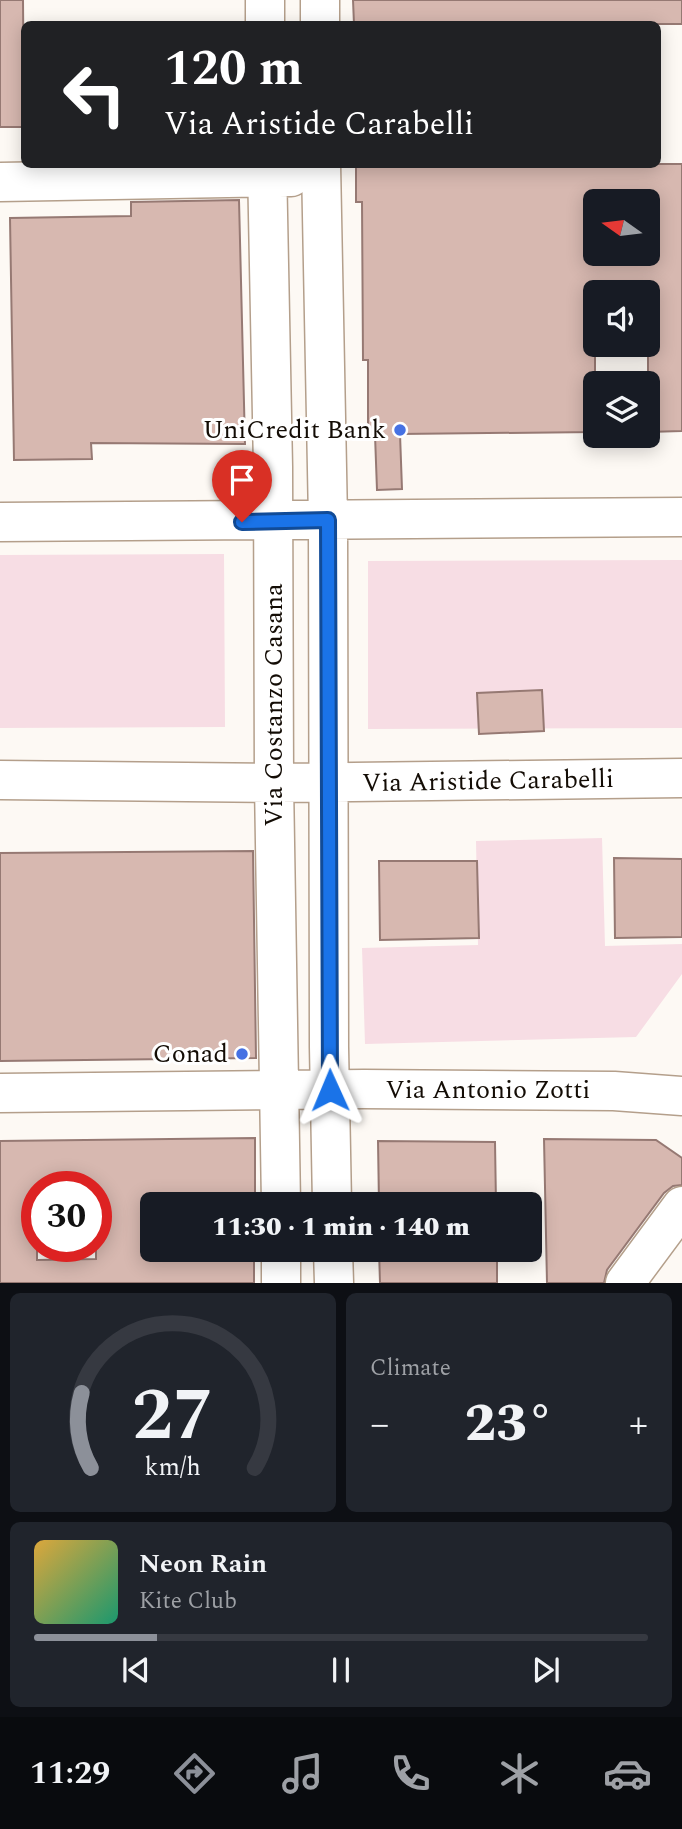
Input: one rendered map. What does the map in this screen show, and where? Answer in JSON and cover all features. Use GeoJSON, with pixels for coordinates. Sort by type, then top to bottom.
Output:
{"type":"FeatureCollection","features":[{"type":"Feature","properties":{"kind":"street"},"geometry":{"type":"LineString","coordinates":[[265,0],[265,21]]}},
{"type":"Feature","properties":{"kind":"street"},"geometry":{"type":"LineString","coordinates":[[320,0],[320,21]]}},
{"type":"Feature","properties":{"kind":"street"},"geometry":{"type":"LineString","coordinates":[[0,182],[321,170]]}},
{"type":"Feature","properties":{"kind":"street","name":"Via Costanzo Casana"},"geometry":{"type":"LineString","coordinates":[[321,170],[328,520],[332,1192]]}},
{"type":"Feature","properties":{"kind":"street","name":"Via Costanzo Casana"},"geometry":{"type":"LineString","coordinates":[[267,171],[274,522],[274,783],[281,1192]]}},
{"type":"Feature","properties":{"kind":"street"},"geometry":{"type":"LineString","coordinates":[[0,522],[682,517]]}},
{"type":"Feature","properties":{"kind":"street","name":"Via Aristide Carabelli"},"geometry":{"type":"LineString","coordinates":[[0,780],[328,783],[682,779]]}},
{"type":"Feature","properties":{"kind":"street","name":"Via Antonio Zotti"},"geometry":{"type":"LineString","coordinates":[[0,1093],[279,1090],[625,1091],[682,1096]]}},
{"type":"Feature","properties":{"kind":"street"},"geometry":{"type":"LineString","coordinates":[[625,1283],[682,1206]]}},
{"type":"Feature","properties":{"kind":"street"},"geometry":{"type":"LineString","coordinates":[[281,1262],[281,1283]]}},
{"type":"Feature","properties":{"kind":"street"},"geometry":{"type":"LineString","coordinates":[[333,1262],[334,1283]]}},
{"type":"Feature","properties":{"kind":"shaded area"},"geometry":{"type":"Polygon","coordinates":[[[224,554],[225,727],[0,728],[0,555],[224,554]]]}},
{"type":"Feature","properties":{"kind":"shaded area"},"geometry":{"type":"Polygon","coordinates":[[[682,560],[682,728],[368,729],[368,561],[682,560]]]}},
{"type":"Feature","properties":{"kind":"shaded area"},"geometry":{"type":"Polygon","coordinates":[[[602,838],[605,946],[682,944],[682,974],[636,1037],[365,1044],[362,948],[478,945],[476,841],[602,838]]]}},
{"type":"Feature","properties":{"kind":"building"},"geometry":{"type":"Polygon","coordinates":[[[0,0],[23,0],[21,127],[0,127],[0,0]]]}},
{"type":"Feature","properties":{"kind":"building"},"geometry":{"type":"Polygon","coordinates":[[[353,0],[682,0],[682,24],[661,24],[661,21],[354,21],[353,0]]]}},
{"type":"Feature","properties":{"kind":"building"},"geometry":{"type":"Polygon","coordinates":[[[661,164],[682,164],[682,431],[660,432],[660,371],[648,371],[648,357],[660,357],[660,280],[583,280],[583,357],[595,357],[595,371],[583,371],[583,432],[400,434],[402,489],[377,490],[375,435],[368,435],[368,360],[363,360],[362,202],[356,202],[356,168],[661,168],[661,164]]]}},
{"type":"Feature","properties":{"kind":"building"},"geometry":{"type":"Polygon","coordinates":[[[239,200],[245,444],[91,443],[92,459],[14,460],[10,218],[131,216],[131,202],[239,200]]]}},
{"type":"Feature","properties":{"kind":"building"},"geometry":{"type":"Polygon","coordinates":[[[542,690],[544,731],[479,734],[477,693],[542,690]]]}},
{"type":"Feature","properties":{"kind":"building"},"geometry":{"type":"Polygon","coordinates":[[[253,851],[256,1058],[0,1061],[0,853],[253,851]]]}},
{"type":"Feature","properties":{"kind":"building"},"geometry":{"type":"Polygon","coordinates":[[[614,858],[682,859],[682,937],[615,938],[614,858]]]}},
{"type":"Feature","properties":{"kind":"building"},"geometry":{"type":"Polygon","coordinates":[[[379,861],[477,861],[479,938],[380,940],[379,861]]]}},
{"type":"Feature","properties":{"kind":"building"},"geometry":{"type":"Polygon","coordinates":[[[255,1138],[255,1192],[140,1192],[140,1262],[254,1262],[254,1283],[0,1283],[0,1141],[255,1138]]]}},
{"type":"Feature","properties":{"kind":"building"},"geometry":{"type":"Polygon","coordinates":[[[544,1139],[656,1140],[682,1158],[682,1185],[673,1186],[664,1193],[607,1270],[604,1283],[547,1283],[544,1139]]]}},
{"type":"Feature","properties":{"kind":"building"},"geometry":{"type":"Polygon","coordinates":[[[378,1141],[495,1142],[496,1192],[379,1192],[378,1141]]]}},
{"type":"Feature","properties":{"kind":"building"},"geometry":{"type":"Polygon","coordinates":[[[379,1262],[497,1262],[497,1283],[380,1283],[379,1262]]]}},
{"type":"Feature","properties":{"kind":"place","name":"UniCredit Bank"},"geometry":{"type":"Point","coordinates":[400,430]}},
{"type":"Feature","properties":{"kind":"place","name":"Conad"},"geometry":{"type":"Point","coordinates":[242,1054]}},
{"type":"Feature","properties":{"kind":"route"},"geometry":{"type":"LineString","coordinates":[[242,522],[328,520],[330,1090]]}}]}
